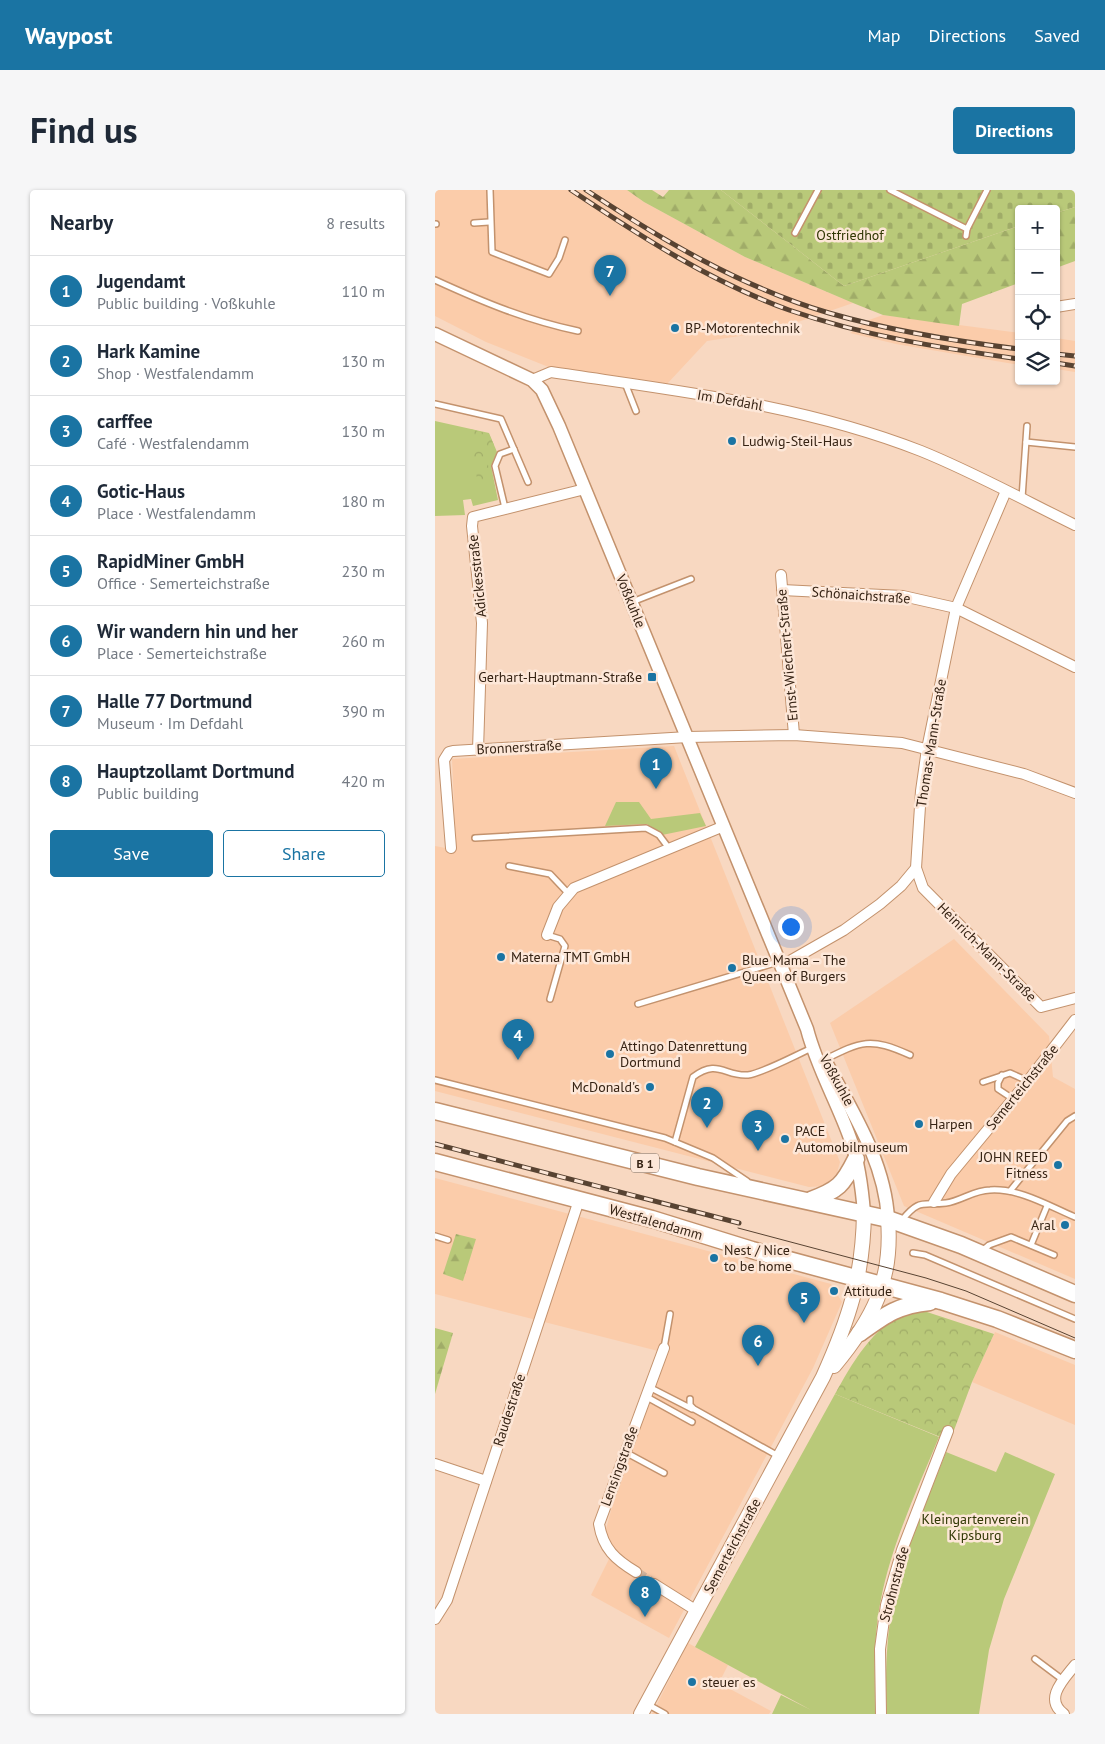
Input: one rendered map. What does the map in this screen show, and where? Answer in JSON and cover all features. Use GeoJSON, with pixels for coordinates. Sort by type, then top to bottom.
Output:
{"type":"FeatureCollection","features":[{"type":"Feature","properties":{"kind":"main road","name":"B 1"},"geometry":{"type":"LineString","coordinates":[[435,1111],[689,1174],[811,1200],[894,1221],[979,1253],[1075,1294]]}},
{"type":"Feature","properties":{"kind":"main road"},"geometry":{"type":"LineString","coordinates":[[811,1200],[833,1192],[844,1181],[856,1159]]}},
{"type":"Feature","properties":{"kind":"main road","name":"Westfalendamm"},"geometry":{"type":"LineString","coordinates":[[435,1162],[579,1200],[941,1301],[997,1319],[1075,1350]]}},
{"type":"Feature","properties":{"kind":"main road","name":"Semerteichstraße"},"geometry":{"type":"LineString","coordinates":[[643,1709],[823,1378],[841,1338],[858,1279],[863,1251],[864,1213]]}},
{"type":"Feature","properties":{"kind":"main road","name":"Semerteichstraße"},"geometry":{"type":"LineString","coordinates":[[823,1378],[860,1332],[876,1306],[888,1267],[894,1221]]}},
{"type":"Feature","properties":{"kind":"main road"},"geometry":{"type":"LineString","coordinates":[[860,1332],[900,1307],[941,1301]]}},
{"type":"Feature","properties":{"kind":"street"},"geometry":{"type":"LineString","coordinates":[[1060,306],[1075,304]]}},
{"type":"Feature","properties":{"kind":"street"},"geometry":{"type":"LineString","coordinates":[[437,336],[532,380]]}},
{"type":"Feature","properties":{"kind":"street","name":"Im Defdahl"},"geometry":{"type":"LineString","coordinates":[[532,380],[551,372],[734,398],[821,418],[921,451],[1075,525]]}},
{"type":"Feature","properties":{"kind":"street","name":"Voßkuhle"},"geometry":{"type":"LineString","coordinates":[[532,380],[542,390],[551,408],[822,1062],[856,1159],[864,1213]]}},
{"type":"Feature","properties":{"kind":"street","name":"Adickesstraße"},"geometry":{"type":"LineString","coordinates":[[478,750],[482,623],[472,526],[473,516],[585,489]]}},
{"type":"Feature","properties":{"kind":"street","name":"Thomas-Mann-Straße"},"geometry":{"type":"LineString","coordinates":[[916,868],[921,790],[927,749],[956,608],[1006,491]]}},
{"type":"Feature","properties":{"kind":"street","name":"Ernst-Wiechert-Straße"},"geometry":{"type":"LineString","coordinates":[[781,575],[794,735]]}},
{"type":"Feature","properties":{"kind":"street","name":"Schönaichstraße"},"geometry":{"type":"LineString","coordinates":[[782,590],[903,596],[956,608],[1075,667]]}},
{"type":"Feature","properties":{"kind":"street"},"geometry":{"type":"LineString","coordinates":[[688,737],[794,735],[902,743],[1024,774],[1074,791]]}},
{"type":"Feature","properties":{"kind":"street","name":"Bronnerstraße"},"geometry":{"type":"LineString","coordinates":[[451,848],[444,760],[449,752],[688,737]]}},
{"type":"Feature","properties":{"kind":"street"},"geometry":{"type":"LineString","coordinates":[[547,935],[558,907],[567,892],[573,888],[668,847],[724,826]]}},
{"type":"Feature","properties":{"kind":"street"},"geometry":{"type":"LineString","coordinates":[[780,964],[844,930],[901,886],[916,868]]}},
{"type":"Feature","properties":{"kind":"street","name":"Heinrich-Mann-Straße"},"geometry":{"type":"LineString","coordinates":[[916,868],[923,888],[1041,1007],[1075,998]]}},
{"type":"Feature","properties":{"kind":"street","name":"Semerteichstraße"},"geometry":{"type":"LineString","coordinates":[[934,1202],[951,1174],[1028,1081],[1075,1020]]}},
{"type":"Feature","properties":{"kind":"street","name":"Voßkuhle"},"geometry":{"type":"LineString","coordinates":[[807,1029],[812,1048],[853,1110],[865,1136],[894,1221]]}},
{"type":"Feature","properties":{"kind":"street","name":"Raudestraße"},"geometry":{"type":"LineString","coordinates":[[435,1619],[447,1600],[579,1200]]}},
{"type":"Feature","properties":{"kind":"street","name":"Lensingstraße"},"geometry":{"type":"LineString","coordinates":[[636,1572],[614,1558],[608,1551],[603,1542],[599,1524],[624,1451],[664,1348]]}},
{"type":"Feature","properties":{"kind":"street","name":"Strohnstraße"},"geometry":{"type":"LineString","coordinates":[[881,1714],[880,1649],[886,1605],[902,1550],[948,1431]]}},
{"type":"Feature","properties":{"kind":"street"},"geometry":{"type":"LineString","coordinates":[[435,1464],[486,1481]]}},
{"type":"Feature","properties":{"kind":"street"},"geometry":{"type":"LineString","coordinates":[[654,1584],[697,1611]]}},
{"type":"Feature","properties":{"kind":"street"},"geometry":{"type":"LineString","coordinates":[[1063,1714],[1058,1710],[1054,1700],[1056,1690],[1075,1665]]}},
{"type":"Feature","properties":{"kind":"lane"},"geometry":{"type":"LineString","coordinates":[[490,190],[489,222],[492,252],[549,274],[559,258],[565,240]]}},
{"type":"Feature","properties":{"kind":"lane"},"geometry":{"type":"LineString","coordinates":[[795,233],[818,190]]}},
{"type":"Feature","properties":{"kind":"lane"},"geometry":{"type":"LineString","coordinates":[[890,190],[967,229]]}},
{"type":"Feature","properties":{"kind":"lane"},"geometry":{"type":"LineString","coordinates":[[967,236],[967,229],[987,190]]}},
{"type":"Feature","properties":{"kind":"lane"},"geometry":{"type":"LineString","coordinates":[[474,223],[489,222]]}},
{"type":"Feature","properties":{"kind":"lane"},"geometry":{"type":"LineString","coordinates":[[435,280],[491,306],[548,325],[578,331]]}},
{"type":"Feature","properties":{"kind":"lane"},"geometry":{"type":"LineString","coordinates":[[624,383],[636,411]]}},
{"type":"Feature","properties":{"kind":"lane"},"geometry":{"type":"LineString","coordinates":[[435,404],[501,419],[528,482]]}},
{"type":"Feature","properties":{"kind":"lane"},"geometry":{"type":"LineString","coordinates":[[1022,499],[1027,426]]}},
{"type":"Feature","properties":{"kind":"lane"},"geometry":{"type":"LineString","coordinates":[[1026,442],[1075,447]]}},
{"type":"Feature","properties":{"kind":"lane"},"geometry":{"type":"LineString","coordinates":[[505,508],[495,466],[500,454],[514,449]]}},
{"type":"Feature","properties":{"kind":"lane"},"geometry":{"type":"LineString","coordinates":[[631,602],[691,578]]}},
{"type":"Feature","properties":{"kind":"lane"},"geometry":{"type":"LineString","coordinates":[[475,838],[646,828],[659,835],[668,847]]}},
{"type":"Feature","properties":{"kind":"lane"},"geometry":{"type":"LineString","coordinates":[[509,866],[550,874],[567,892]]}},
{"type":"Feature","properties":{"kind":"lane"},"geometry":{"type":"LineString","coordinates":[[547,935],[560,939],[565,946],[550,999]]}},
{"type":"Feature","properties":{"kind":"lane"},"geometry":{"type":"LineString","coordinates":[[638,1004],[780,964]]}},
{"type":"Feature","properties":{"kind":"lane"},"geometry":{"type":"LineString","coordinates":[[822,1062],[851,1047],[877,1042],[910,1055]]}},
{"type":"Feature","properties":{"kind":"lane"},"geometry":{"type":"LineString","coordinates":[[675,1142],[693,1077],[711,1068],[750,1075],[812,1048]]}},
{"type":"Feature","properties":{"kind":"lane"},"geometry":{"type":"LineString","coordinates":[[983,1082],[1010,1073],[1028,1081]]}},
{"type":"Feature","properties":{"kind":"lane"},"geometry":{"type":"LineString","coordinates":[[1005,1074],[999,1079],[998,1090],[1013,1099]]}},
{"type":"Feature","properties":{"kind":"lane"},"geometry":{"type":"LineString","coordinates":[[435,1080],[621,1126],[675,1142],[713,1158],[757,1189]]}},
{"type":"Feature","properties":{"kind":"lane"},"geometry":{"type":"LineString","coordinates":[[1010,1191],[1067,1121],[1075,1116]]}},
{"type":"Feature","properties":{"kind":"lane"},"geometry":{"type":"LineString","coordinates":[[894,1221],[919,1205],[934,1202],[946,1203],[974,1192],[990,1190],[1010,1191],[1075,1217]]}},
{"type":"Feature","properties":{"kind":"lane"},"geometry":{"type":"LineString","coordinates":[[1031,1245],[1047,1206]]}},
{"type":"Feature","properties":{"kind":"lane"},"geometry":{"type":"LineString","coordinates":[[435,1236],[448,1240]]}},
{"type":"Feature","properties":{"kind":"lane"},"geometry":{"type":"LineString","coordinates":[[979,1253],[989,1244],[1011,1237],[1054,1255]]}},
{"type":"Feature","properties":{"kind":"lane"},"geometry":{"type":"LineString","coordinates":[[913,1253],[925,1255],[1075,1319]]}},
{"type":"Feature","properties":{"kind":"lane"},"geometry":{"type":"LineString","coordinates":[[664,1348],[670,1314]]}},
{"type":"Feature","properties":{"kind":"lane"},"geometry":{"type":"LineString","coordinates":[[646,1392],[694,1409],[780,1457]]}},
{"type":"Feature","properties":{"kind":"lane"},"geometry":{"type":"LineString","coordinates":[[646,1392],[693,1422]]}},
{"type":"Feature","properties":{"kind":"lane"},"geometry":{"type":"LineString","coordinates":[[690,1399],[694,1409]]}},
{"type":"Feature","properties":{"kind":"lane"},"geometry":{"type":"LineString","coordinates":[[624,1451],[664,1473]]}},
{"type":"Feature","properties":{"kind":"lane"},"geometry":{"type":"LineString","coordinates":[[1035,1659],[1063,1680]]}},
{"type":"Feature","properties":{"kind":"lane"},"geometry":{"type":"LineString","coordinates":[[643,1709],[665,1714]]}},
{"type":"Feature","properties":{"kind":"shaded area"},"geometry":{"type":"Polygon","coordinates":[[[435,190],[627,190],[644,202],[745,257],[853,303],[792,324],[746,335],[707,341],[667,384],[551,368],[486,342],[435,316],[435,190]]]}},
{"type":"Feature","properties":{"kind":"shaded area"},"geometry":{"type":"Polygon","coordinates":[[[883,315],[1015,332],[1015,364],[896,344],[850,333],[869,320],[883,315]]]}},
{"type":"Feature","properties":{"kind":"shaded area"},"geometry":{"type":"Polygon","coordinates":[[[1060,339],[1075,341],[1075,372],[1060,370],[1060,339]]]}},
{"type":"Feature","properties":{"kind":"shaded area"},"geometry":{"type":"Polygon","coordinates":[[[674,746],[840,1162],[837,1173],[825,1186],[809,1187],[435,1091],[435,846],[456,850],[452,759],[674,746]]]}},
{"type":"Feature","properties":{"kind":"shaded area"},"geometry":{"type":"Polygon","coordinates":[[[954,939],[1049,1036],[1053,1077],[1075,1089],[1075,1279],[904,1206],[830,1023],[954,939]]]}},
{"type":"Feature","properties":{"kind":"shaded area"},"geometry":{"type":"Polygon","coordinates":[[[435,1178],[831,1284],[842,1302],[813,1368],[669,1638],[591,1595],[614,1549],[605,1533],[617,1488],[666,1353],[435,1294],[435,1178]]]}},
{"type":"Feature","properties":{"kind":"shaded area"},"geometry":{"type":"Polygon","coordinates":[[[995,1332],[1075,1365],[1075,1425],[972,1382],[995,1332]]]}},
{"type":"Feature","properties":{"kind":"shaded area"},"geometry":{"type":"Polygon","coordinates":[[[688,1643],[728,1665],[719,1683],[771,1711],[769,1714],[652,1714],[688,1643]]]}},
{"type":"Feature","properties":{"kind":"green space"},"geometry":{"type":"Polygon","coordinates":[[[627,190],[652,190],[663,197],[669,190],[721,190],[844,286],[1015,227],[1015,284],[962,304],[959,326],[883,315],[745,257],[644,202],[627,190]]]}},
{"type":"Feature","properties":{"kind":"green space","name":"Ostfriedhof"},"geometry":{"type":"Polygon","coordinates":[[[721,190],[1075,190],[1075,207],[1060,212],[1060,205],[1015,205],[1015,227],[844,286],[721,190]]]}},
{"type":"Feature","properties":{"kind":"green space"},"geometry":{"type":"Polygon","coordinates":[[[1075,207],[1075,261],[1060,267],[1060,250],[1060,212],[1075,207]]]}},
{"type":"Feature","properties":{"kind":"green space"},"geometry":{"type":"Polygon","coordinates":[[[435,421],[489,433],[497,452],[491,466],[498,500],[473,506],[471,499],[463,500],[465,515],[435,516],[435,421]]]}},
{"type":"Feature","properties":{"kind":"green space"},"geometry":{"type":"Polygon","coordinates":[[[470,429],[489,434],[494,445],[486,459],[494,483],[478,487],[470,429]]]}},
{"type":"Feature","properties":{"kind":"green space"},"geometry":{"type":"Polygon","coordinates":[[[616,802],[639,802],[651,819],[700,813],[706,826],[662,835],[647,824],[605,826],[616,802]]]}},
{"type":"Feature","properties":{"kind":"green space"},"geometry":{"type":"Polygon","coordinates":[[[456,1234],[476,1239],[463,1281],[443,1274],[456,1234]]]}},
{"type":"Feature","properties":{"kind":"green space"},"geometry":{"type":"Polygon","coordinates":[[[927,1312],[994,1334],[972,1382],[950,1441],[835,1394],[856,1359],[884,1326],[907,1314],[927,1312]]]}},
{"type":"Feature","properties":{"kind":"green space"},"geometry":{"type":"Polygon","coordinates":[[[435,1328],[453,1333],[435,1394],[435,1328]]]}},
{"type":"Feature","properties":{"kind":"green space"},"geometry":{"type":"Polygon","coordinates":[[[835,1394],[939,1437],[906,1517],[881,1599],[878,1613],[875,1656],[875,1714],[772,1714],[781,1695],[811,1710],[695,1647],[835,1394]]]}},
{"type":"Feature","properties":{"kind":"green space","name":"Kleingartenverein Kipsburg"},"geometry":{"type":"Polygon","coordinates":[[[946,1452],[996,1472],[1005,1452],[1055,1474],[1004,1599],[989,1650],[979,1714],[887,1714],[887,1645],[897,1584],[916,1527],[946,1452]]]}},
{"type":"Feature","properties":{"kind":"tunnel"},"geometry":{"type":"LineString","coordinates":[[636,1572],[654,1584]]}},
{"type":"Feature","properties":{"kind":"tram line"},"geometry":{"type":"LineString","coordinates":[[738,1228],[926,1278],[966,1291],[1075,1338]]}},
{"type":"Feature","properties":{"kind":"railway"},"geometry":{"type":"LineString","coordinates":[[571,190],[650,241],[704,272],[760,299],[789,310],[874,334],[932,346],[1015,358]]}},
{"type":"Feature","properties":{"kind":"railway"},"geometry":{"type":"LineString","coordinates":[[586,190],[673,244],[733,276],[796,302],[829,313],[899,330],[1015,348]]}},
{"type":"Feature","properties":{"kind":"railway"},"geometry":{"type":"LineString","coordinates":[[1060,354],[1075,356]]}},
{"type":"Feature","properties":{"kind":"railway"},"geometry":{"type":"LineString","coordinates":[[1060,364],[1075,366]]}},
{"type":"Feature","properties":{"kind":"railway"},"geometry":{"type":"LineString","coordinates":[[435,1144],[739,1223]]}},
{"type":"Feature","properties":{"kind":"place","name":"Halle 77 Dortmund"},"geometry":{"type":"Point","coordinates":[610,296]}},
{"type":"Feature","properties":{"kind":"place","name":"BP-Motorentechnik"},"geometry":{"type":"Point","coordinates":[675,328]}},
{"type":"Feature","properties":{"kind":"place","name":"Ludwig-Steil-Haus"},"geometry":{"type":"Point","coordinates":[732,441]}},
{"type":"Feature","properties":{"kind":"place","name":"Gerhart-Hauptmann-Straße"},"geometry":{"type":"Point","coordinates":[652,677]}},
{"type":"Feature","properties":{"kind":"place","name":"Jugendamt"},"geometry":{"type":"Point","coordinates":[656,789]}},
{"type":"Feature","properties":{"kind":"place","name":"Materna TMT GmbH"},"geometry":{"type":"Point","coordinates":[501,957]}},
{"type":"Feature","properties":{"kind":"place","name":"Blue Mama – The Queen of Burgers"},"geometry":{"type":"Point","coordinates":[732,968]}},
{"type":"Feature","properties":{"kind":"place","name":"Attingo Datenrettung Dortmund"},"geometry":{"type":"Point","coordinates":[610,1054]}},
{"type":"Feature","properties":{"kind":"place","name":"Gotic-Haus"},"geometry":{"type":"Point","coordinates":[518,1060]}},
{"type":"Feature","properties":{"kind":"place","name":"McDonald's"},"geometry":{"type":"Point","coordinates":[650,1087]}},
{"type":"Feature","properties":{"kind":"place","name":"Harpen"},"geometry":{"type":"Point","coordinates":[919,1124]}},
{"type":"Feature","properties":{"kind":"place","name":"Hark Kamine"},"geometry":{"type":"Point","coordinates":[707,1128]}},
{"type":"Feature","properties":{"kind":"place","name":"PACE Automobilmuseum"},"geometry":{"type":"Point","coordinates":[785,1139]}},
{"type":"Feature","properties":{"kind":"place","name":"carffee"},"geometry":{"type":"Point","coordinates":[758,1151]}},
{"type":"Feature","properties":{"kind":"place","name":"JOHN REED Fitness"},"geometry":{"type":"Point","coordinates":[1058,1165]}},
{"type":"Feature","properties":{"kind":"place","name":"Aral"},"geometry":{"type":"Point","coordinates":[1065,1225]}},
{"type":"Feature","properties":{"kind":"place","name":"Nest / Nice to be home"},"geometry":{"type":"Point","coordinates":[714,1258]}},
{"type":"Feature","properties":{"kind":"place","name":"Attitude"},"geometry":{"type":"Point","coordinates":[834,1291]}},
{"type":"Feature","properties":{"kind":"place","name":"RapidMiner GmbH"},"geometry":{"type":"Point","coordinates":[804,1323]}},
{"type":"Feature","properties":{"kind":"place","name":"Wir wandern hin und her"},"geometry":{"type":"Point","coordinates":[758,1366]}},
{"type":"Feature","properties":{"kind":"place","name":"Hauptzollamt Dortmund"},"geometry":{"type":"Point","coordinates":[645,1617]}},
{"type":"Feature","properties":{"kind":"place","name":"steuer es"},"geometry":{"type":"Point","coordinates":[692,1682]}}]}
